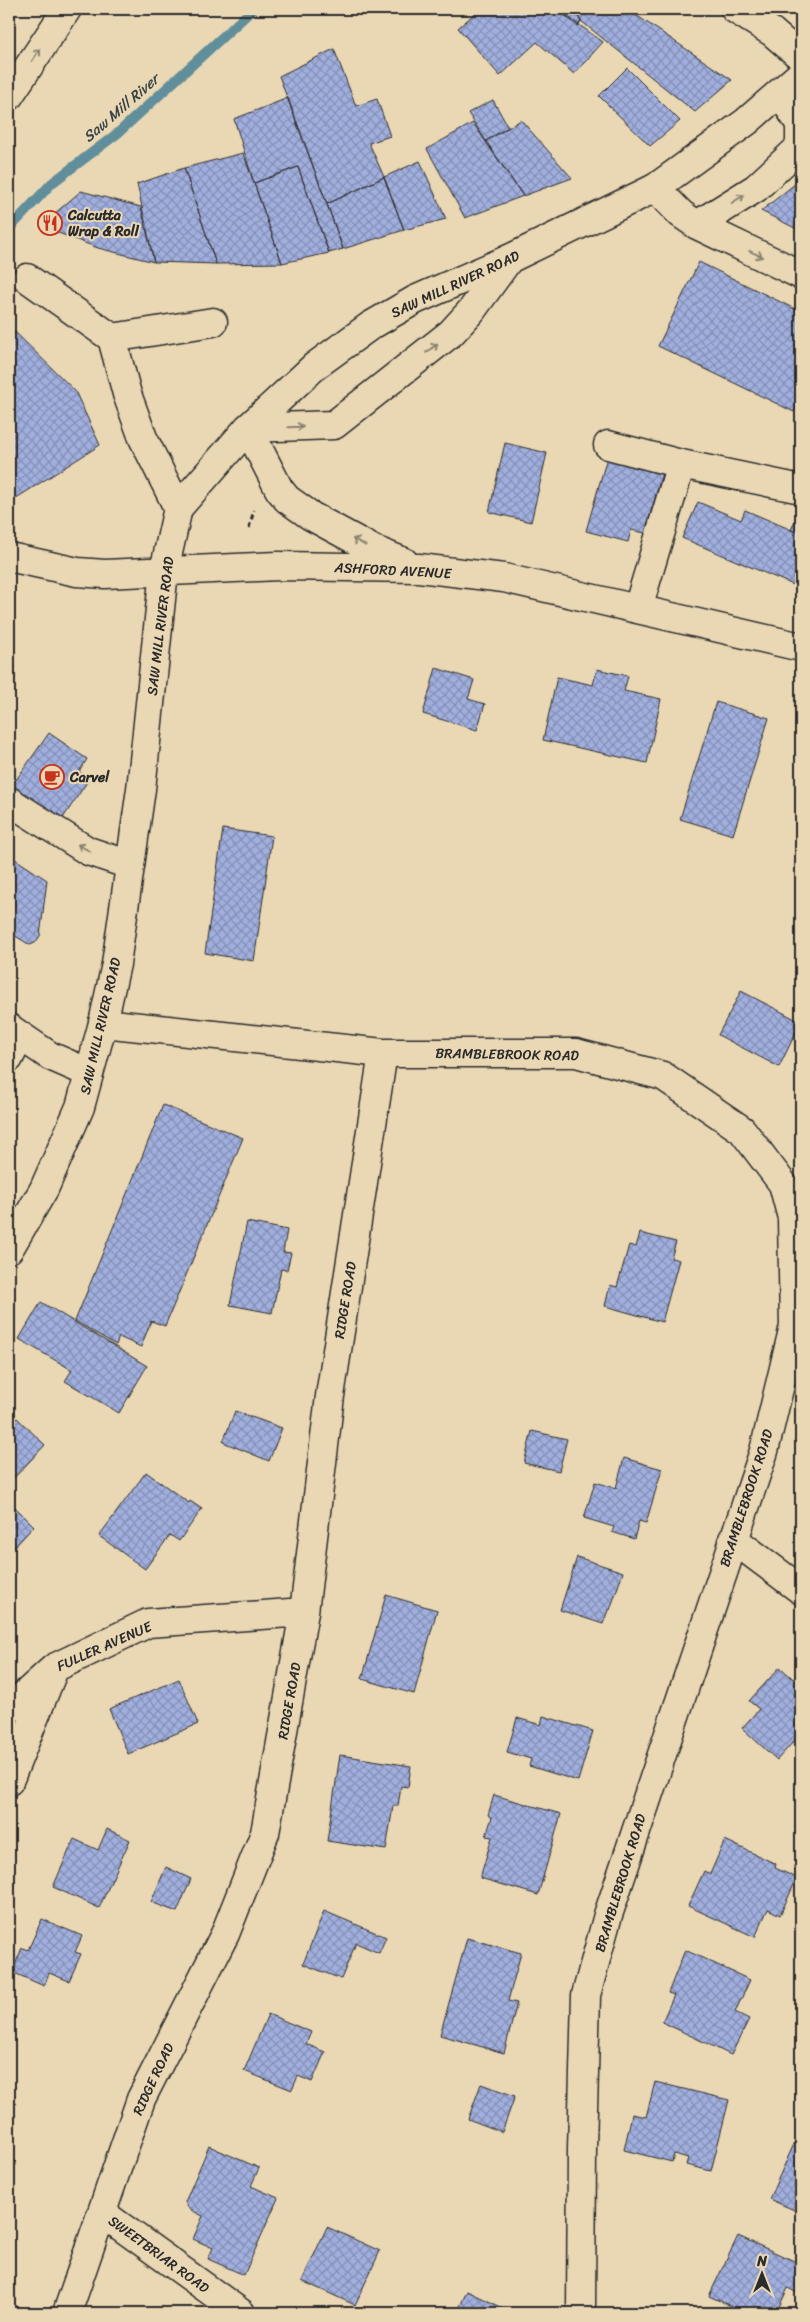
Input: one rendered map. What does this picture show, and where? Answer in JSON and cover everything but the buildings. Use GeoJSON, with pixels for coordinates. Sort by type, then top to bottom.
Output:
{"type":"FeatureCollection","features":[{"type":"Feature","properties":{"kind":"main road"},"geometry":{"type":"LineString","coordinates":[[9,96],[66,9]]}},
{"type":"Feature","properties":{"kind":"main road"},"geometry":{"type":"LineString","coordinates":[[735,9],[772,32],[801,58]]}},
{"type":"Feature","properties":{"kind":"main road","name":"SAW MILL RIVER ROAD"},"geometry":{"type":"LineString","coordinates":[[9,1249],[44,1189],[80,1107],[103,1023],[116,964],[141,788],[164,571],[178,508],[248,428],[315,366],[370,326],[415,300],[509,259],[656,188],[746,122],[801,74]]}},
{"type":"Feature","properties":{"kind":"main road"},"geometry":{"type":"LineString","coordinates":[[696,225],[756,188],[800,147],[800,124],[780,93]]}},
{"type":"Feature","properties":{"kind":"main road"},"geometry":{"type":"LineString","coordinates":[[656,188],[681,214],[696,225],[801,275]]}},
{"type":"Feature","properties":{"kind":"main road"},"geometry":{"type":"LineString","coordinates":[[419,568],[374,550],[311,516],[287,499],[279,489],[248,428],[334,425],[452,333],[472,310],[509,259]]}},
{"type":"Feature","properties":{"kind":"main road"},"geometry":{"type":"LineString","coordinates":[[26,278],[112,338],[127,394],[143,438],[178,508]]}},
{"type":"Feature","properties":{"kind":"main road"},"geometry":{"type":"LineString","coordinates":[[112,338],[213,322]]}},
{"type":"Feature","properties":{"kind":"main road"},"geometry":{"type":"LineString","coordinates":[[608,446],[681,464],[801,489]]}},
{"type":"Feature","properties":{"kind":"main road"},"geometry":{"type":"LineString","coordinates":[[638,608],[681,464]]}},
{"type":"Feature","properties":{"kind":"main road","name":"ASHFORD AVENUE"},"geometry":{"type":"LineString","coordinates":[[9,557],[77,572],[105,574],[278,566],[419,568],[504,578],[638,608],[801,648]]}},
{"type":"Feature","properties":{"kind":"main road"},"geometry":{"type":"LineString","coordinates":[[9,801],[88,851],[130,865]]}},
{"type":"Feature","properties":{"kind":"main road","name":"BRAMBLEBROOK ROAD"},"geometry":{"type":"LineString","coordinates":[[103,1023],[383,1053],[576,1053],[663,1076],[742,1130],[783,1184],[792,1218],[794,1326],[764,1451],[608,1915],[586,1995],[582,2149],[581,2313]]}},
{"type":"Feature","properties":{"kind":"main road"},"geometry":{"type":"LineString","coordinates":[[12,1041],[89,1073]]}},
{"type":"Feature","properties":{"kind":"main road","name":"RIDGE ROAD"},"geometry":{"type":"LineString","coordinates":[[67,2313],[141,2098],[225,1934],[265,1833],[304,1612],[330,1396],[383,1053]]}},
{"type":"Feature","properties":{"kind":"main road"},"geometry":{"type":"LineString","coordinates":[[733,1539],[801,1590]]}},
{"type":"Feature","properties":{"kind":"main road","name":"FULLER AVENUE"},"geometry":{"type":"LineString","coordinates":[[9,1709],[54,1668],[148,1623],[304,1612]]}},
{"type":"Feature","properties":{"kind":"main road"},"geometry":{"type":"LineString","coordinates":[[9,1781],[54,1668]]}},
{"type":"Feature","properties":{"kind":"main road","name":"SWEETBRIAR ROAD"},"geometry":{"type":"LineString","coordinates":[[102,2213],[241,2313]]}},
{"type":"Feature","properties":{"kind":"path"},"geometry":{"type":"LineString","coordinates":[[249,528],[255,507]]}},
{"type":"Feature","properties":{"kind":"waterway","name":"Saw Mill River"},"geometry":{"type":"LineString","coordinates":[[9,229],[52,183],[118,133],[253,9]]}},
{"type":"Feature","properties":{"kind":"place","name":"Calcutta Wrap & Roll"},"geometry":{"type":"Point","coordinates":[50,223]}},
{"type":"Feature","properties":{"kind":"place","name":"Carvel"},"geometry":{"type":"Point","coordinates":[52,777]}}]}
